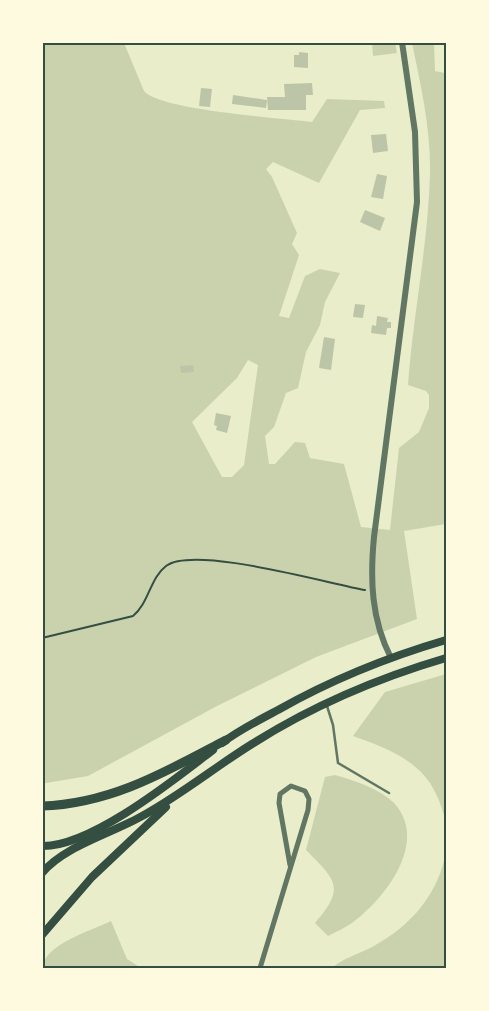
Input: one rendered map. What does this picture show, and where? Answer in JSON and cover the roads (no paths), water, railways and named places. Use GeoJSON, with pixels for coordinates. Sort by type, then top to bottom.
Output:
{"type":"FeatureCollection","features":[{"type":"Feature","properties":{"kind":"highway"},"geometry":{"type":"LineString","coordinates":[[42,806],[84,802],[123,791],[166,772],[226,740]]}},
{"type":"Feature","properties":{"kind":"main road"},"geometry":{"type":"LineString","coordinates":[[42,846],[69,841],[128,811],[165,787],[226,740],[299,698],[391,658],[446,640]]}},
{"type":"Feature","properties":{"kind":"main road"},"geometry":{"type":"LineString","coordinates":[[42,873],[61,856],[122,828],[174,798],[254,743],[326,704],[385,678],[446,658]]}},
{"type":"Feature","properties":{"kind":"main road"},"geometry":{"type":"LineString","coordinates":[[42,935],[92,877],[174,798]]}},
{"type":"Feature","properties":{"kind":"street"},"geometry":{"type":"LineString","coordinates":[[391,658],[377,622],[372,590],[374,537],[416,210],[415,132],[402,42]]}},
{"type":"Feature","properties":{"kind":"street"},"geometry":{"type":"LineString","coordinates":[[260,968],[284,891],[290,865],[305,825],[309,799],[306,791],[291,786],[280,794],[279,803],[290,865]]}},
{"type":"Feature","properties":{"kind":"lane"},"geometry":{"type":"LineString","coordinates":[[326,704],[333,725],[338,763],[389,793]]}}]}
